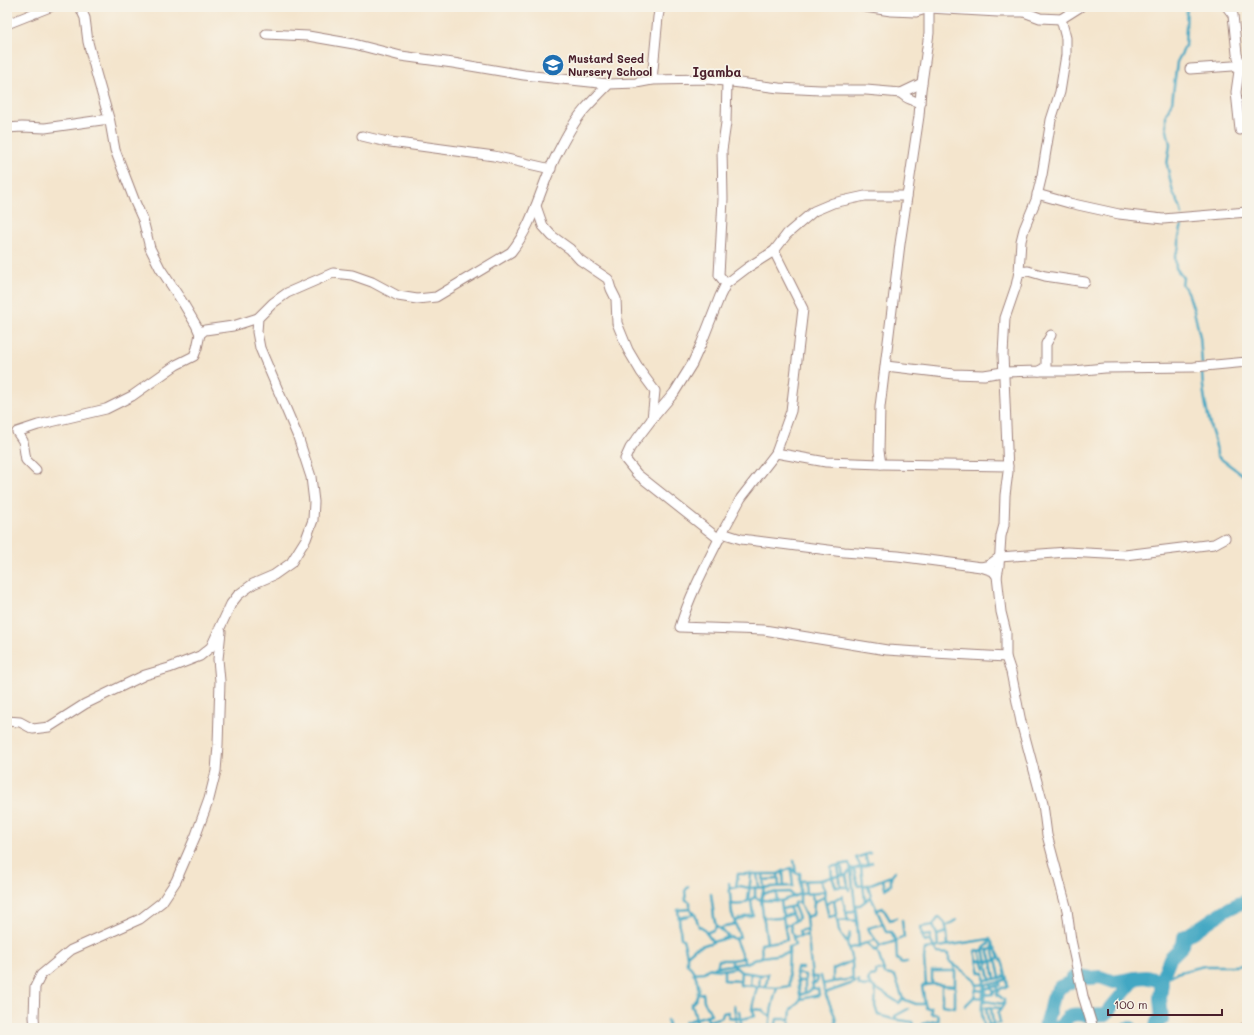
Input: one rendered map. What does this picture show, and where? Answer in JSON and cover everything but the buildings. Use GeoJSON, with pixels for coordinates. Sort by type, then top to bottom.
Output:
{"type":"FeatureCollection","features":[{"type":"Feature","properties":{"kind":"street"},"geometry":{"type":"LineString","coordinates":[[7,24],[50,7]]}},
{"type":"Feature","properties":{"kind":"street"},"geometry":{"type":"LineString","coordinates":[[36,470],[26,460],[23,441],[17,432],[38,425],[106,409],[132,396],[176,365],[194,356],[200,334],[183,303],[160,268],[150,248],[143,220],[115,150],[109,119],[88,42],[85,18],[80,7]]}},
{"type":"Feature","properties":{"kind":"street"},"geometry":{"type":"LineString","coordinates":[[652,80],[660,7]]}},
{"type":"Feature","properties":{"kind":"street"},"geometry":{"type":"LineString","coordinates":[[864,7],[891,11],[916,12],[929,7],[998,12],[1024,12],[1040,18],[1061,19],[1080,7]]}},
{"type":"Feature","properties":{"kind":"street"},"geometry":{"type":"LineString","coordinates":[[882,464],[879,451],[880,406],[900,244],[919,116],[929,32],[929,7]]}},
{"type":"Feature","properties":{"kind":"street"},"geometry":{"type":"LineString","coordinates":[[1227,7],[1233,15],[1237,54],[1243,64],[1236,92],[1240,130]]}},
{"type":"Feature","properties":{"kind":"street"},"geometry":{"type":"LineString","coordinates":[[1061,19],[1066,38],[1066,55],[1060,92],[1048,133],[1042,175],[1036,200],[1024,229],[1021,241],[1019,272],[1016,286],[1005,318],[1003,372],[1008,472],[1005,495],[1004,525],[1001,536],[997,576],[1001,612],[1006,632],[1006,657],[1043,804],[1047,835],[1067,910],[1071,940],[1083,996],[1093,1028]]}},
{"type":"Feature","properties":{"kind":"street"},"geometry":{"type":"LineString","coordinates":[[266,34],[308,36],[354,44],[401,56],[524,75],[609,84],[636,83],[652,80],[708,79],[779,88],[866,90],[901,93],[922,83]]}},
{"type":"Feature","properties":{"kind":"street"},"geometry":{"type":"LineString","coordinates":[[1190,69],[1243,64]]}},
{"type":"Feature","properties":{"kind":"street"},"geometry":{"type":"LineString","coordinates":[[726,284],[719,275],[723,199],[722,150],[726,122],[727,82]]}},
{"type":"Feature","properties":{"kind":"street"},"geometry":{"type":"LineString","coordinates":[[200,334],[205,330],[233,326],[258,318],[273,303],[287,293],[333,273],[352,276],[372,282],[398,296],[417,299],[436,297],[511,252],[520,241],[551,169],[570,130],[583,111],[609,84]]}},
{"type":"Feature","properties":{"kind":"street"},"geometry":{"type":"LineString","coordinates":[[901,93],[906,98],[920,104]]}},
{"type":"Feature","properties":{"kind":"street"},"geometry":{"type":"LineString","coordinates":[[7,128],[45,128],[109,119]]}},
{"type":"Feature","properties":{"kind":"street"},"geometry":{"type":"LineString","coordinates":[[362,136],[383,141],[494,156],[551,169]]}},
{"type":"Feature","properties":{"kind":"street"},"geometry":{"type":"LineString","coordinates":[[1037,194],[1119,214],[1163,219],[1247,212]]}},
{"type":"Feature","properties":{"kind":"street"},"geometry":{"type":"LineString","coordinates":[[907,196],[865,196],[833,203],[814,211],[787,234],[774,251],[746,268],[726,284],[692,364],[674,393],[630,448],[625,459],[636,474],[720,536],[981,567],[992,571],[997,576]]}},
{"type":"Feature","properties":{"kind":"street"},"geometry":{"type":"LineString","coordinates":[[536,206],[543,226],[552,236],[570,249],[580,260],[608,279],[616,299],[617,323],[628,350],[641,372],[655,391],[652,419]]}},
{"type":"Feature","properties":{"kind":"street"},"geometry":{"type":"LineString","coordinates":[[774,251],[803,309],[791,411],[776,453],[741,498],[720,536],[685,611],[680,627],[764,630],[887,650],[934,654],[1006,657]]}},
{"type":"Feature","properties":{"kind":"street"},"geometry":{"type":"LineString","coordinates":[[1019,272],[1028,271],[1045,276],[1085,282]]}},
{"type":"Feature","properties":{"kind":"street"},"geometry":{"type":"LineString","coordinates":[[7,721],[20,722],[33,729],[50,727],[85,704],[145,675],[169,668],[200,656],[211,647],[231,604],[238,595],[253,584],[274,575],[291,563],[306,539],[314,520],[314,502],[311,477],[298,437],[260,348],[257,332],[258,318]]}},
{"type":"Feature","properties":{"kind":"street"},"geometry":{"type":"LineString","coordinates":[[1039,371],[1046,367],[1046,344],[1051,335]]}},
{"type":"Feature","properties":{"kind":"street"},"geometry":{"type":"LineString","coordinates":[[886,366],[954,374],[984,375],[1003,372],[1207,366],[1247,362]]}},
{"type":"Feature","properties":{"kind":"street"},"geometry":{"type":"LineString","coordinates":[[776,453],[826,462],[1008,466]]}},
{"type":"Feature","properties":{"kind":"street"},"geometry":{"type":"LineString","coordinates":[[981,567],[989,565],[1000,557],[1067,552],[1125,555],[1214,544],[1225,538]]}},
{"type":"Feature","properties":{"kind":"street"},"geometry":{"type":"LineString","coordinates":[[35,1028],[35,987],[41,975],[71,950],[140,918],[162,902],[176,881],[204,813],[216,771],[220,681],[218,659],[222,624]]}},
{"type":"Feature","properties":{"kind":"waterway"},"geometry":{"type":"LineString","coordinates":[[1182,215],[1180,206],[1173,193],[1167,165],[1170,144],[1166,126],[1166,114],[1172,102],[1177,62],[1185,47],[1187,7]]}},
{"type":"Feature","properties":{"kind":"waterway"},"geometry":{"type":"LineString","coordinates":[[1183,220],[1179,238],[1179,247],[1175,256],[1176,268],[1183,278],[1182,284],[1188,292],[1194,311],[1200,337],[1202,364]]}},
{"type":"Feature","properties":{"kind":"waterway"},"geometry":{"type":"LineString","coordinates":[[1202,369],[1207,414],[1216,445],[1217,456],[1247,478]]}},
{"type":"Feature","properties":{"kind":"waterway"},"geometry":{"type":"LineString","coordinates":[[865,901],[861,867],[856,858],[870,853]]}},
{"type":"Feature","properties":{"kind":"waterway"},"geometry":{"type":"LineString","coordinates":[[865,855],[868,865]]}},
{"type":"Feature","properties":{"kind":"waterway"},"geometry":{"type":"LineString","coordinates":[[794,860],[796,873],[800,873],[800,904],[806,917],[813,988]]}},
{"type":"Feature","properties":{"kind":"waterway"},"geometry":{"type":"LineString","coordinates":[[820,880],[832,877],[831,867],[849,863],[851,870],[872,863]]}},
{"type":"Feature","properties":{"kind":"waterway"},"geometry":{"type":"LineString","coordinates":[[841,865],[843,875]]}},
{"type":"Feature","properties":{"kind":"waterway"},"geometry":{"type":"LineString","coordinates":[[838,866],[841,887]]}},
{"type":"Feature","properties":{"kind":"waterway"},"geometry":{"type":"LineString","coordinates":[[736,887],[738,874],[778,874],[791,868],[796,873]]}},
{"type":"Feature","properties":{"kind":"waterway"},"geometry":{"type":"LineString","coordinates":[[729,889],[740,886],[749,888],[793,886],[791,868]]}},
{"type":"Feature","properties":{"kind":"waterway"},"geometry":{"type":"LineString","coordinates":[[854,869],[858,886],[868,885],[871,897],[860,905],[855,905]]}},
{"type":"Feature","properties":{"kind":"waterway"},"geometry":{"type":"LineString","coordinates":[[851,870],[859,947]]}},
{"type":"Feature","properties":{"kind":"waterway"},"geometry":{"type":"LineString","coordinates":[[848,887],[836,887],[832,877],[846,875],[851,870]]}},
{"type":"Feature","properties":{"kind":"waterway"},"geometry":{"type":"LineString","coordinates":[[783,871],[784,886]]}},
{"type":"Feature","properties":{"kind":"waterway"},"geometry":{"type":"LineString","coordinates":[[868,885],[891,876],[895,871]]}},
{"type":"Feature","properties":{"kind":"waterway"},"geometry":{"type":"LineString","coordinates":[[757,874],[759,887]]}},
{"type":"Feature","properties":{"kind":"waterway"},"geometry":{"type":"LineString","coordinates":[[745,963],[762,957],[761,944],[767,943],[761,900],[764,887],[763,874]]}},
{"type":"Feature","properties":{"kind":"waterway"},"geometry":{"type":"LineString","coordinates":[[778,874],[779,886]]}},
{"type":"Feature","properties":{"kind":"waterway"},"geometry":{"type":"LineString","coordinates":[[748,900],[751,875]]}},
{"type":"Feature","properties":{"kind":"waterway"},"geometry":{"type":"LineString","coordinates":[[846,875],[849,890]]}},
{"type":"Feature","properties":{"kind":"waterway"},"geometry":{"type":"LineString","coordinates":[[883,879],[885,889],[891,885],[891,876]]}},
{"type":"Feature","properties":{"kind":"waterway"},"geometry":{"type":"LineString","coordinates":[[763,880],[778,879]]}},
{"type":"Feature","properties":{"kind":"waterway"},"geometry":{"type":"LineString","coordinates":[[800,881],[820,880],[825,890],[824,897],[814,902]]}},
{"type":"Feature","properties":{"kind":"waterway"},"geometry":{"type":"LineString","coordinates":[[805,881],[806,893]]}},
{"type":"Feature","properties":{"kind":"waterway"},"geometry":{"type":"LineString","coordinates":[[729,883],[732,914],[740,937],[735,939],[729,937]]}},
{"type":"Feature","properties":{"kind":"waterway"},"geometry":{"type":"LineString","coordinates":[[688,887],[685,891],[686,900],[690,902],[690,909],[678,910],[681,938],[683,939],[687,955],[687,964],[694,972],[698,983],[697,995],[691,1004],[698,1028]]}},
{"type":"Feature","properties":{"kind":"waterway"},"geometry":{"type":"LineString","coordinates":[[755,887],[755,897]]}},
{"type":"Feature","properties":{"kind":"waterway"},"geometry":{"type":"LineString","coordinates":[[731,904],[742,904],[755,897],[761,900],[781,901],[800,894],[819,893],[825,890]]}},
{"type":"Feature","properties":{"kind":"waterway"},"geometry":{"type":"LineString","coordinates":[[776,892],[777,901]]}},
{"type":"Feature","properties":{"kind":"waterway"},"geometry":{"type":"LineString","coordinates":[[763,893],[790,892],[792,896]]}},
{"type":"Feature","properties":{"kind":"waterway"},"geometry":{"type":"LineString","coordinates":[[806,917],[813,915],[814,902],[811,893]]}},
{"type":"Feature","properties":{"kind":"waterway"},"geometry":{"type":"LineString","coordinates":[[711,894],[716,926],[729,937],[713,942]]}},
{"type":"Feature","properties":{"kind":"waterway"},"geometry":{"type":"LineString","coordinates":[[826,904],[842,896],[848,920]]}},
{"type":"Feature","properties":{"kind":"waterway"},"geometry":{"type":"LineString","coordinates":[[824,897],[829,917],[837,915]]}},
{"type":"Feature","properties":{"kind":"waterway"},"geometry":{"type":"LineString","coordinates":[[871,897],[883,924]]}},
{"type":"Feature","properties":{"kind":"waterway"},"geometry":{"type":"LineString","coordinates":[[735,921],[753,915],[751,900]]}},
{"type":"Feature","properties":{"kind":"waterway"},"geometry":{"type":"LineString","coordinates":[[834,900],[839,931],[847,943]]}},
{"type":"Feature","properties":{"kind":"waterway"},"geometry":{"type":"LineString","coordinates":[[763,918],[783,917],[781,901]]}},
{"type":"Feature","properties":{"kind":"waterway"},"geometry":{"type":"LineString","coordinates":[[1055,1028],[1061,1026],[1067,1018],[1072,1015],[1105,1015],[1136,978],[1146,977],[1157,980],[1162,978],[1170,958],[1183,945],[1184,937],[1223,912],[1247,901]]}},
{"type":"Feature","properties":{"kind":"waterway"},"geometry":{"type":"LineString","coordinates":[[784,925],[790,924],[799,918],[794,903],[800,902]]}},
{"type":"Feature","properties":{"kind":"waterway"},"geometry":{"type":"LineString","coordinates":[[782,909],[794,906]]}},
{"type":"Feature","properties":{"kind":"waterway"},"geometry":{"type":"LineString","coordinates":[[789,907],[795,921]]}},
{"type":"Feature","properties":{"kind":"waterway"},"geometry":{"type":"LineString","coordinates":[[877,910],[883,908],[890,920],[896,918]]}},
{"type":"Feature","properties":{"kind":"waterway"},"geometry":{"type":"LineString","coordinates":[[687,955],[695,948],[713,942],[701,926],[699,927],[695,914],[690,909]]}},
{"type":"Feature","properties":{"kind":"waterway"},"geometry":{"type":"LineString","coordinates":[[847,913],[856,910]]}},
{"type":"Feature","properties":{"kind":"waterway"},"geometry":{"type":"LineString","coordinates":[[679,918],[695,914]]}},
{"type":"Feature","properties":{"kind":"waterway"},"geometry":{"type":"LineString","coordinates":[[767,943],[787,940],[783,917],[791,914]]}},
{"type":"Feature","properties":{"kind":"waterway"},"geometry":{"type":"LineString","coordinates":[[938,947],[937,935],[933,925],[939,917],[945,923],[947,932]]}},
{"type":"Feature","properties":{"kind":"waterway"},"geometry":{"type":"LineString","coordinates":[[902,920],[904,937],[896,941],[891,932],[886,932],[883,924],[868,928],[880,946],[877,950],[885,974],[895,976],[903,999]]}},
{"type":"Feature","properties":{"kind":"waterway"},"geometry":{"type":"LineString","coordinates":[[946,926],[956,920]]}},
{"type":"Feature","properties":{"kind":"waterway"},"geometry":{"type":"LineString","coordinates":[[838,921],[857,921]]}},
{"type":"Feature","properties":{"kind":"waterway"},"geometry":{"type":"LineString","coordinates":[[720,929],[725,926],[736,924]]}},
{"type":"Feature","properties":{"kind":"waterway"},"geometry":{"type":"LineString","coordinates":[[790,924],[793,937]]}},
{"type":"Feature","properties":{"kind":"waterway"},"geometry":{"type":"LineString","coordinates":[[922,936],[921,927],[933,925]]}},
{"type":"Feature","properties":{"kind":"waterway"},"geometry":{"type":"LineString","coordinates":[[706,933],[713,930],[716,926]]}},
{"type":"Feature","properties":{"kind":"waterway"},"geometry":{"type":"LineString","coordinates":[[801,936],[799,931],[807,929]]}},
{"type":"Feature","properties":{"kind":"waterway"},"geometry":{"type":"LineString","coordinates":[[937,935],[947,932],[948,945]]}},
{"type":"Feature","properties":{"kind":"waterway"},"geometry":{"type":"LineString","coordinates":[[850,933],[847,943],[852,961],[853,983]]}},
{"type":"Feature","properties":{"kind":"waterway"},"geometry":{"type":"LineString","coordinates":[[789,953],[789,947],[795,945],[793,937],[808,935]]}},
{"type":"Feature","properties":{"kind":"waterway"},"geometry":{"type":"LineString","coordinates":[[930,940],[925,942],[922,936],[931,935],[930,940],[937,953],[949,954],[949,961],[953,964],[955,971],[955,1007],[942,1005],[942,985]]}},
{"type":"Feature","properties":{"kind":"waterway"},"geometry":{"type":"LineString","coordinates":[[717,967],[745,963],[735,939]]}},
{"type":"Feature","properties":{"kind":"waterway"},"geometry":{"type":"LineString","coordinates":[[989,939],[989,944],[984,948],[990,979]]}},
{"type":"Feature","properties":{"kind":"waterway"},"geometry":{"type":"LineString","coordinates":[[925,1004],[922,986],[926,985],[924,959],[925,949],[990,939],[1000,957],[1003,964],[1008,986],[1000,989],[997,994],[1004,1000],[1004,1004],[998,1013],[1000,1023],[984,1026],[982,1015],[984,973],[980,973],[975,951],[996,949]]}},
{"type":"Feature","properties":{"kind":"waterway"},"geometry":{"type":"LineString","coordinates":[[849,948],[875,940]]}},
{"type":"Feature","properties":{"kind":"waterway"},"geometry":{"type":"LineString","coordinates":[[880,946],[896,941],[897,960],[900,960],[900,963],[907,962]]}},
{"type":"Feature","properties":{"kind":"waterway"},"geometry":{"type":"LineString","coordinates":[[867,943],[875,951],[877,950]]}},
{"type":"Feature","properties":{"kind":"waterway"},"geometry":{"type":"LineString","coordinates":[[992,946],[1000,978]]}},
{"type":"Feature","properties":{"kind":"waterway"},"geometry":{"type":"LineString","coordinates":[[988,950],[995,979]]}},
{"type":"Feature","properties":{"kind":"waterway"},"geometry":{"type":"LineString","coordinates":[[980,951],[985,969]]}},
{"type":"Feature","properties":{"kind":"waterway"},"geometry":{"type":"LineString","coordinates":[[732,964],[741,972],[740,985],[777,988],[790,986],[788,971],[789,953],[762,957]]}},
{"type":"Feature","properties":{"kind":"waterway"},"geometry":{"type":"LineString","coordinates":[[977,960],[992,962],[1000,957]]}},
{"type":"Feature","properties":{"kind":"waterway"},"geometry":{"type":"LineString","coordinates":[[732,964],[732,960],[744,958]]}},
{"type":"Feature","properties":{"kind":"waterway"},"geometry":{"type":"LineString","coordinates":[[693,973],[704,972],[708,969],[717,967],[719,960],[732,960]]}},
{"type":"Feature","properties":{"kind":"waterway"},"geometry":{"type":"LineString","coordinates":[[823,984],[833,982],[833,969],[852,961]]}},
{"type":"Feature","properties":{"kind":"waterway"},"geometry":{"type":"LineString","coordinates":[[953,964],[973,978],[977,985]]}},
{"type":"Feature","properties":{"kind":"waterway"},"geometry":{"type":"LineString","coordinates":[[1162,978],[1167,978],[1176,973],[1204,966],[1247,965]]}},
{"type":"Feature","properties":{"kind":"waterway"},"geometry":{"type":"LineString","coordinates":[[711,969],[722,970],[735,968]]}},
{"type":"Feature","properties":{"kind":"waterway"},"geometry":{"type":"LineString","coordinates":[[790,1019],[791,1010],[801,999],[796,973],[797,968],[803,968]]}},
{"type":"Feature","properties":{"kind":"waterway"},"geometry":{"type":"LineString","coordinates":[[724,970],[724,980],[740,981]]}},
{"type":"Feature","properties":{"kind":"waterway"},"geometry":{"type":"LineString","coordinates":[[832,1028],[836,1022],[835,1016],[825,993],[859,981],[859,985],[864,987],[871,985],[868,981],[870,976],[876,975],[876,971],[884,970]]}},
{"type":"Feature","properties":{"kind":"waterway"},"geometry":{"type":"LineString","coordinates":[[926,985],[932,984],[932,971],[955,971]]}},
{"type":"Feature","properties":{"kind":"waterway"},"geometry":{"type":"LineString","coordinates":[[741,972],[763,975],[768,974],[766,987]]}},
{"type":"Feature","properties":{"kind":"waterway"},"geometry":{"type":"LineString","coordinates":[[750,986],[751,973]]}},
{"type":"Feature","properties":{"kind":"waterway"},"geometry":{"type":"LineString","coordinates":[[796,973],[805,975],[805,993]]}},
{"type":"Feature","properties":{"kind":"waterway"},"geometry":{"type":"LineString","coordinates":[[759,987],[760,975]]}},
{"type":"Feature","properties":{"kind":"waterway"},"geometry":{"type":"LineString","coordinates":[[821,976],[825,993]]}},
{"type":"Feature","properties":{"kind":"waterway"},"geometry":{"type":"LineString","coordinates":[[985,980],[1006,976]]}},
{"type":"Feature","properties":{"kind":"waterway"},"geometry":{"type":"LineString","coordinates":[[1044,1028],[1052,999],[1060,987],[1069,983],[1073,978],[1079,976],[1090,978],[1100,977],[1114,982],[1136,978]]}},
{"type":"Feature","properties":{"kind":"waterway"},"geometry":{"type":"LineString","coordinates":[[811,977],[818,977],[817,982],[812,984]]}},
{"type":"Feature","properties":{"kind":"waterway"},"geometry":{"type":"LineString","coordinates":[[833,982],[853,979]]}},
{"type":"Feature","properties":{"kind":"waterway"},"geometry":{"type":"LineString","coordinates":[[965,1006],[974,997],[977,985],[996,983],[1007,979]]}},
{"type":"Feature","properties":{"kind":"waterway"},"geometry":{"type":"LineString","coordinates":[[797,981],[805,981]]}},
{"type":"Feature","properties":{"kind":"waterway"},"geometry":{"type":"LineString","coordinates":[[985,989],[1000,985],[1000,981]]}},
{"type":"Feature","properties":{"kind":"waterway"},"geometry":{"type":"LineString","coordinates":[[984,995],[993,994],[991,983]]}},
{"type":"Feature","properties":{"kind":"waterway"},"geometry":{"type":"LineString","coordinates":[[1156,1028],[1157,1022],[1162,1019],[1160,998],[1162,983]]}},
{"type":"Feature","properties":{"kind":"waterway"},"geometry":{"type":"LineString","coordinates":[[932,984],[954,986]]}},
{"type":"Feature","properties":{"kind":"waterway"},"geometry":{"type":"LineString","coordinates":[[871,985],[899,1003],[903,999],[916,1004],[925,1004],[926,1008],[931,1008],[931,1014],[937,1014],[939,1020],[922,1024],[922,1028]]}},
{"type":"Feature","properties":{"kind":"waterway"},"geometry":{"type":"LineString","coordinates":[[985,1001],[986,985]]}},
{"type":"Feature","properties":{"kind":"waterway"},"geometry":{"type":"LineString","coordinates":[[992,993],[997,990],[997,986]]}},
{"type":"Feature","properties":{"kind":"waterway"},"geometry":{"type":"LineString","coordinates":[[757,987],[752,1009],[763,1010],[770,1016]]}},
{"type":"Feature","properties":{"kind":"waterway"},"geometry":{"type":"LineString","coordinates":[[770,1028],[771,1013],[777,988]]}},
{"type":"Feature","properties":{"kind":"waterway"},"geometry":{"type":"LineString","coordinates":[[800,995],[813,988],[818,989],[819,995],[801,999]]}},
{"type":"Feature","properties":{"kind":"waterway"},"geometry":{"type":"LineString","coordinates":[[876,988],[875,1006],[878,1015],[912,1022],[914,1028]]}},
{"type":"Feature","properties":{"kind":"waterway"},"geometry":{"type":"LineString","coordinates":[[976,990],[984,991]]}},
{"type":"Feature","properties":{"kind":"waterway"},"geometry":{"type":"LineString","coordinates":[[685,1028],[685,1022],[711,1014],[704,1001],[703,993],[698,994]]}},
{"type":"Feature","properties":{"kind":"waterway"},"geometry":{"type":"LineString","coordinates":[[974,997],[984,998]]}},
{"type":"Feature","properties":{"kind":"waterway"},"geometry":{"type":"LineString","coordinates":[[984,1001],[1004,1004]]}},
{"type":"Feature","properties":{"kind":"waterway"},"geometry":{"type":"LineString","coordinates":[[734,1006],[736,1028]]}},
{"type":"Feature","properties":{"kind":"waterway"},"geometry":{"type":"LineString","coordinates":[[983,1007],[1001,1008]]}},
{"type":"Feature","properties":{"kind":"waterway"},"geometry":{"type":"LineString","coordinates":[[986,1007],[989,1025]]}},
{"type":"Feature","properties":{"kind":"waterway"},"geometry":{"type":"LineString","coordinates":[[991,1007],[993,1024]]}},
{"type":"Feature","properties":{"kind":"waterway"},"geometry":{"type":"LineString","coordinates":[[707,1015],[708,1021],[722,1017],[723,1013],[728,1012],[729,1017],[742,1019],[755,1016],[752,1009]]}},
{"type":"Feature","properties":{"kind":"waterway"},"geometry":{"type":"LineString","coordinates":[[896,1020],[895,1016],[908,1009]]}},
{"type":"Feature","properties":{"kind":"waterway"},"geometry":{"type":"LineString","coordinates":[[739,1011],[742,1028]]}},
{"type":"Feature","properties":{"kind":"waterway"},"geometry":{"type":"LineString","coordinates":[[775,1028],[777,1019],[790,1019],[790,1028]]}},
{"type":"Feature","properties":{"kind":"waterway"},"geometry":{"type":"LineString","coordinates":[[667,1020],[669,1028]]}},
{"type":"Feature","properties":{"kind":"place","name":"Mustard Seed Nursery School"},"geometry":{"type":"Point","coordinates":[553,65]}},
{"type":"Feature","properties":{"kind":"district","name":"Igamba"},"geometry":{"type":"Point","coordinates":[717,72]}}]}
